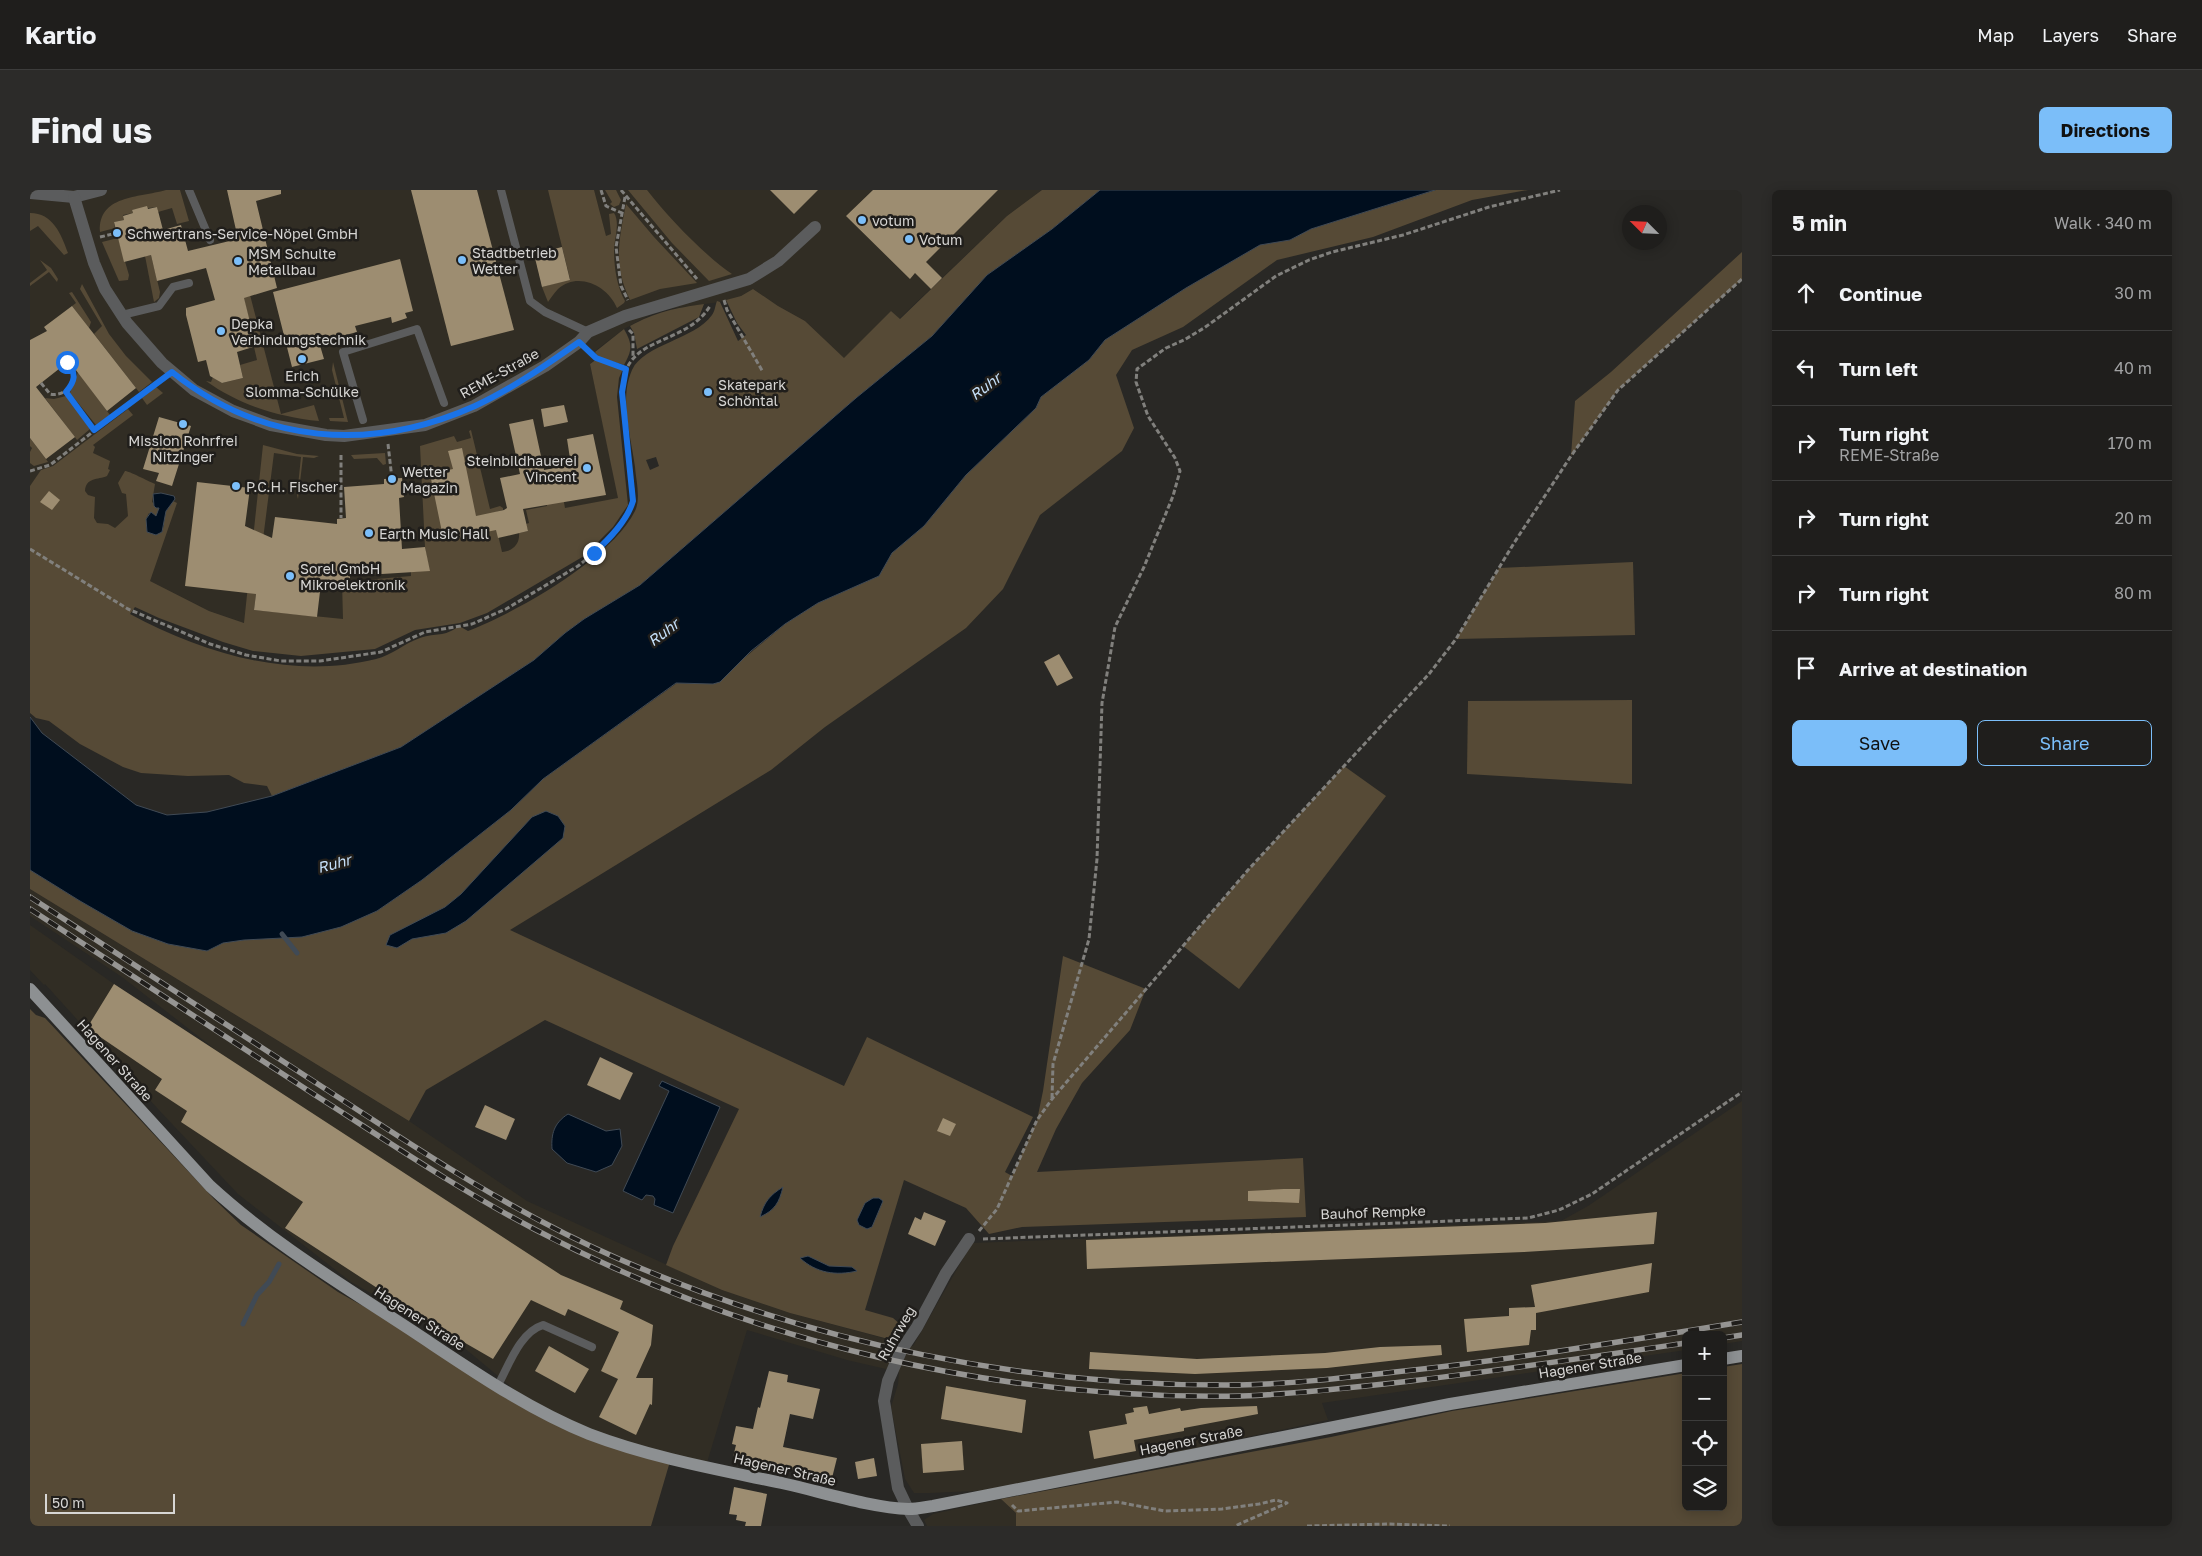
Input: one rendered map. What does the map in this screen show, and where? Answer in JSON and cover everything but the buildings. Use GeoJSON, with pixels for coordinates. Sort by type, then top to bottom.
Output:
{"type":"FeatureCollection","features":[{"type":"Feature","properties":{"kind":"main road","name":"Hagener Straße"},"geometry":{"type":"LineString","coordinates":[[30,989],[210,1186],[238,1211],[292,1254],[541,1412],[589,1434],[633,1449],[869,1503],[908,1509],[933,1506],[1450,1404],[1682,1366]]}},
{"type":"Feature","properties":{"kind":"main road"},"geometry":{"type":"LineString","coordinates":[[1727,1358],[1742,1356]]}},
{"type":"Feature","properties":{"kind":"street"},"geometry":{"type":"LineString","coordinates":[[30,193],[74,197],[101,190]]}},
{"type":"Feature","properties":{"kind":"street","name":"REME-Straße"},"geometry":{"type":"LineString","coordinates":[[74,197],[99,276],[122,315],[143,344],[172,372],[194,390],[224,406],[271,425],[344,436],[426,424],[474,406],[546,366],[579,342],[588,332],[625,316],[750,279],[778,261],[815,227]]}},
{"type":"Feature","properties":{"kind":"street","name":"Ruhrweg"},"geometry":{"type":"LineString","coordinates":[[918,1526],[898,1488],[884,1401],[888,1381],[901,1351],[917,1327],[946,1273],[970,1239]]}},
{"type":"Feature","properties":{"kind":"lane"},"geometry":{"type":"LineString","coordinates":[[189,190],[210,240]]}},
{"type":"Feature","properties":{"kind":"lane"},"geometry":{"type":"LineString","coordinates":[[501,190],[530,301],[544,312],[588,332]]}},
{"type":"Feature","properties":{"kind":"lane"},"geometry":{"type":"LineString","coordinates":[[122,315],[159,306],[173,288],[189,283]]}},
{"type":"Feature","properties":{"kind":"lane"},"geometry":{"type":"LineString","coordinates":[[363,420],[343,352],[417,329],[444,403]]}},
{"type":"Feature","properties":{"kind":"lane"},"geometry":{"type":"LineString","coordinates":[[498,1385],[526,1336],[533,1328],[543,1326],[592,1347]]}},
{"type":"Feature","properties":{"kind":"path"},"geometry":{"type":"LineString","coordinates":[[601,190],[606,206],[622,213]]}},
{"type":"Feature","properties":{"kind":"path"},"geometry":{"type":"LineString","coordinates":[[30,549],[128,609],[210,644],[246,655],[281,661],[320,661],[381,652],[425,632],[472,624],[506,609],[578,566],[610,538],[630,509],[633,501],[622,392],[626,369],[633,358],[646,348],[690,327],[704,316],[711,304],[707,292],[621,190]]}},
{"type":"Feature","properties":{"kind":"path"},"geometry":{"type":"LineString","coordinates":[[1052,1099],[1053,1064],[1089,939],[1096,859],[1102,703],[1115,627],[1144,567],[1173,496],[1180,471],[1175,458],[1148,416],[1136,382],[1138,369],[1166,348],[1204,328],[1276,276],[1309,260],[1332,252],[1403,235],[1489,207],[1560,190]]}},
{"type":"Feature","properties":{"kind":"path"},"geometry":{"type":"LineString","coordinates":[[626,196],[616,248],[621,286],[628,299],[625,316],[628,329],[633,334],[633,358]]}},
{"type":"Feature","properties":{"kind":"path"},"geometry":{"type":"LineString","coordinates":[[970,1239],[983,1228],[997,1209],[1037,1120],[1052,1099],[1248,870],[1429,674],[1456,639],[1514,543],[1618,390],[1742,279]]}},
{"type":"Feature","properties":{"kind":"path"},"geometry":{"type":"LineString","coordinates":[[721,288],[727,310],[763,372]]}},
{"type":"Feature","properties":{"kind":"path"},"geometry":{"type":"LineString","coordinates":[[579,342],[596,358],[626,369]]}},
{"type":"Feature","properties":{"kind":"path"},"geometry":{"type":"LineString","coordinates":[[41,383],[50,394],[60,395],[66,392],[73,384],[74,376],[74,371],[67,362]]}},
{"type":"Feature","properties":{"kind":"path"},"geometry":{"type":"LineString","coordinates":[[30,471],[50,465],[172,372]]}},
{"type":"Feature","properties":{"kind":"path"},"geometry":{"type":"LineString","coordinates":[[66,392],[94,430]]}},
{"type":"Feature","properties":{"kind":"path"},"geometry":{"type":"LineString","coordinates":[[386,431],[392,479]]}},
{"type":"Feature","properties":{"kind":"path"},"geometry":{"type":"LineString","coordinates":[[341,455],[341,518]]}},
{"type":"Feature","properties":{"kind":"path","name":"Bauhof Rempke"},"geometry":{"type":"LineString","coordinates":[[970,1239],[1528,1218],[1559,1210],[1592,1194],[1742,1092]]}},
{"type":"Feature","properties":{"kind":"path"},"geometry":{"type":"LineString","coordinates":[[998,1494],[1018,1511],[1117,1502],[1165,1511],[1222,1509],[1276,1500],[1287,1503],[1235,1526]]}},
{"type":"Feature","properties":{"kind":"path"},"geometry":{"type":"LineString","coordinates":[[1307,1526],[1389,1524],[1450,1526]]}},
{"type":"Feature","properties":{"kind":"shaded area"},"geometry":{"type":"Polygon","coordinates":[[[30,190],[1042,190],[1007,216],[899,319],[891,311],[844,359],[805,321],[753,289],[741,296],[720,302],[668,309],[650,315],[624,329],[595,351],[598,357],[590,364],[619,498],[388,622],[244,623],[209,611],[150,581],[30,507],[30,190]]]}},
{"type":"Feature","properties":{"kind":"shaded area"},"geometry":{"type":"Polygon","coordinates":[[[166,190],[180,190],[189,221],[177,224],[172,208],[158,212],[157,207],[132,210],[133,213],[123,215],[124,220],[114,222],[115,228],[100,232],[101,220],[106,211],[113,205],[132,197],[166,190]]]}},
{"type":"Feature","properties":{"kind":"shaded area"},"geometry":{"type":"Polygon","coordinates":[[[548,190],[594,190],[606,236],[611,234],[609,214],[614,213],[617,225],[614,248],[615,268],[619,288],[625,301],[617,308],[607,293],[583,281],[574,281],[566,284],[558,289],[548,302],[542,287],[570,279],[548,190]]]}},
{"type":"Feature","properties":{"kind":"shaded area"},"geometry":{"type":"Polygon","coordinates":[[[605,190],[616,190],[621,200],[619,205],[614,207],[610,204],[612,202],[605,190]]]}},
{"type":"Feature","properties":{"kind":"shaded area"},"geometry":{"type":"Polygon","coordinates":[[[628,190],[647,190],[687,235],[710,257],[732,274],[709,281],[672,243],[628,190]]]}},
{"type":"Feature","properties":{"kind":"shaded area"},"geometry":{"type":"Polygon","coordinates":[[[1042,190],[1100,190],[1052,229],[987,275],[932,336],[856,398],[640,585],[584,619],[534,660],[401,747],[272,796],[267,786],[244,783],[229,775],[188,776],[141,773],[123,767],[80,744],[49,721],[36,718],[30,713],[30,486],[41,470],[53,466],[128,409],[133,415],[93,445],[95,447],[93,453],[110,461],[108,469],[110,470],[107,476],[90,481],[85,491],[88,495],[95,497],[94,518],[97,523],[108,524],[115,528],[128,516],[126,494],[122,493],[118,483],[125,471],[155,484],[152,502],[160,508],[156,517],[149,513],[146,519],[147,530],[162,532],[164,525],[163,516],[173,501],[177,503],[150,581],[209,611],[244,623],[263,445],[297,454],[319,456],[314,458],[303,457],[298,499],[301,457],[274,453],[254,610],[343,619],[342,582],[411,576],[411,572],[429,570],[425,547],[420,446],[454,436],[457,442],[471,438],[469,431],[471,430],[490,509],[500,506],[503,508],[503,510],[493,513],[502,552],[509,550],[517,544],[519,533],[528,531],[526,524],[529,523],[526,510],[547,506],[545,493],[561,486],[565,508],[618,498],[590,364],[597,359],[623,369],[619,378],[617,397],[628,505],[613,527],[584,556],[487,613],[460,623],[415,630],[375,649],[301,656],[253,651],[223,642],[135,607],[130,614],[188,641],[249,659],[281,665],[344,665],[376,659],[388,655],[420,638],[444,633],[459,626],[468,631],[511,611],[561,582],[606,547],[623,529],[635,511],[638,501],[626,405],[628,381],[632,370],[638,361],[647,354],[682,337],[704,323],[713,313],[717,301],[720,302],[738,341],[746,335],[737,323],[726,300],[741,296],[753,289],[805,321],[844,358],[891,311],[900,319],[1007,216],[1042,190]],[[656,457],[646,460],[650,470],[659,466],[656,457]]]}},
{"type":"Feature","properties":{"kind":"shaded area"},"geometry":{"type":"Polygon","coordinates":[[[1436,190],[1528,190],[1472,200],[1373,237],[1277,260],[1183,327],[1132,350],[1116,375],[1134,428],[1122,451],[1040,515],[1003,589],[966,628],[825,727],[771,770],[510,930],[844,1086],[867,1037],[1033,1117],[1005,1172],[1012,1176],[1037,1120],[1063,956],[1146,989],[1130,1030],[1082,1083],[1056,1129],[1037,1172],[1303,1158],[1306,1217],[1022,1227],[989,1234],[966,1208],[904,1180],[865,1310],[893,1318],[901,1325],[896,1341],[790,1313],[722,1290],[666,1265],[673,1246],[739,1109],[545,1020],[426,1090],[409,1121],[30,889],[30,870],[132,931],[168,944],[207,951],[223,943],[377,911],[422,880],[511,810],[543,779],[677,683],[713,684],[785,624],[818,603],[879,576],[892,553],[924,526],[966,475],[1036,408],[1041,397],[1089,360],[1105,340],[1186,288],[1260,245],[1290,240],[1311,229],[1436,190]]]}},
{"type":"Feature","properties":{"kind":"shaded area"},"geometry":{"type":"Polygon","coordinates":[[[626,204],[697,283],[660,289],[630,300],[619,264],[621,229],[626,204]]]}},
{"type":"Feature","properties":{"kind":"shaded area"},"geometry":{"type":"Polygon","coordinates":[[[30,213],[45,217],[55,226],[68,253],[64,255],[38,226],[30,231],[30,213]]]}},
{"type":"Feature","properties":{"kind":"shaded area"},"geometry":{"type":"Polygon","coordinates":[[[118,238],[129,275],[128,280],[119,281],[102,242],[118,238]]]}},
{"type":"Feature","properties":{"kind":"shaded area"},"geometry":{"type":"Polygon","coordinates":[[[1742,252],[1742,279],[1618,390],[1571,456],[1575,401],[1611,372],[1742,252]]]}},
{"type":"Feature","properties":{"kind":"shaded area"},"geometry":{"type":"Polygon","coordinates":[[[151,255],[160,292],[159,298],[154,302],[145,256],[151,255]]]}},
{"type":"Feature","properties":{"kind":"shaded area"},"geometry":{"type":"Polygon","coordinates":[[[40,260],[51,268],[58,279],[57,282],[49,272],[30,286],[30,283],[47,270],[40,260]]]}},
{"type":"Feature","properties":{"kind":"shaded area"},"geometry":{"type":"Polygon","coordinates":[[[82,284],[109,334],[126,356],[152,382],[139,392],[94,334],[102,326],[80,289],[82,284]]]}},
{"type":"Feature","properties":{"kind":"shaded area"},"geometry":{"type":"Polygon","coordinates":[[[249,291],[281,414],[314,405],[319,421],[274,413],[232,397],[206,381],[211,382],[213,377],[222,383],[243,378],[240,365],[257,360],[254,347],[256,346],[244,300],[211,309],[249,291]]]}},
{"type":"Feature","properties":{"kind":"shaded area"},"geometry":{"type":"Polygon","coordinates":[[[72,292],[91,322],[89,328],[72,306],[76,303],[69,293],[72,292]]]}},
{"type":"Feature","properties":{"kind":"shaded area"},"geometry":{"type":"Polygon","coordinates":[[[704,304],[699,317],[637,349],[634,333],[630,326],[666,311],[704,304]]]}},
{"type":"Feature","properties":{"kind":"shaded area"},"geometry":{"type":"Polygon","coordinates":[[[624,329],[629,339],[630,347],[629,355],[624,365],[598,357],[595,352],[624,329]]]}},
{"type":"Feature","properties":{"kind":"shaded area"},"geometry":{"type":"Polygon","coordinates":[[[333,362],[348,422],[330,421],[329,418],[344,418],[332,370],[333,362]]]}},
{"type":"Feature","properties":{"kind":"shaded area"},"geometry":{"type":"Polygon","coordinates":[[[78,372],[110,415],[96,425],[70,393],[78,372]]]}},
{"type":"Feature","properties":{"kind":"shaded area"},"geometry":{"type":"Polygon","coordinates":[[[156,387],[163,393],[147,405],[142,398],[156,387]]]}},
{"type":"Feature","properties":{"kind":"shaded area"},"geometry":{"type":"Polygon","coordinates":[[[66,396],[90,429],[77,440],[45,398],[54,399],[66,396]]]}},
{"type":"Feature","properties":{"kind":"shaded area"},"geometry":{"type":"Polygon","coordinates":[[[30,438],[48,462],[34,466],[30,463],[32,448],[30,446],[30,438]]]}},
{"type":"Feature","properties":{"kind":"shaded area"},"geometry":{"type":"Polygon","coordinates":[[[385,453],[386,464],[383,465],[377,458],[354,459],[351,455],[385,453]]]}},
{"type":"Feature","properties":{"kind":"shaded area"},"geometry":{"type":"Polygon","coordinates":[[[1633,562],[1635,635],[1456,639],[1499,568],[1633,562]]]}},
{"type":"Feature","properties":{"kind":"shaded area"},"geometry":{"type":"Polygon","coordinates":[[[1632,700],[1632,784],[1467,774],[1468,701],[1632,700]]]}},
{"type":"Feature","properties":{"kind":"shaded area"},"geometry":{"type":"Polygon","coordinates":[[[1344,766],[1386,796],[1239,989],[1183,946],[1248,870],[1344,766]]]}},
{"type":"Feature","properties":{"kind":"shaded area"},"geometry":{"type":"Polygon","coordinates":[[[30,889],[409,1121],[527,1201],[722,1290],[790,1313],[913,1346],[972,1243],[1561,1221],[1588,1206],[1742,1101],[1742,1341],[1727,1343],[1727,1331],[1682,1331],[1682,1351],[1322,1403],[1328,1420],[997,1490],[914,1493],[905,1479],[891,1407],[898,1384],[899,1372],[847,1360],[747,1330],[706,1466],[633,1449],[541,1412],[456,1341],[351,1282],[238,1194],[30,970],[30,925],[114,984],[216,1050],[122,977],[30,916],[30,889]]]}},
{"type":"Feature","properties":{"kind":"shaded area"},"geometry":{"type":"Polygon","coordinates":[[[30,1009],[36,1015],[45,1018],[214,1199],[241,1225],[338,1292],[445,1352],[541,1412],[671,1458],[651,1526],[30,1526],[30,1009]]]}},
{"type":"Feature","properties":{"kind":"shaded area"},"geometry":{"type":"Polygon","coordinates":[[[1742,1364],[1742,1526],[1016,1526],[1016,1513],[1001,1499],[1331,1437],[1452,1411],[1682,1374],[1682,1511],[1727,1511],[1727,1366],[1742,1364]]]}},
{"type":"Feature","properties":{"kind":"shaded area"},"geometry":{"type":"Polygon","coordinates":[[[1001,1499],[1016,1513],[1016,1526],[927,1526],[924,1520],[933,1514],[1001,1499]]]}},
{"type":"Feature","properties":{"kind":"water","name":"Ruhr"},"geometry":{"type":"Polygon","coordinates":[[[1100,190],[1435,190],[1311,229],[1290,240],[1260,245],[1186,288],[1105,340],[1089,360],[1041,397],[1036,408],[966,475],[924,526],[892,553],[879,576],[818,603],[785,624],[751,651],[720,682],[713,684],[676,683],[543,779],[511,810],[422,880],[377,911],[341,927],[302,937],[223,943],[207,951],[168,944],[132,931],[30,870],[30,717],[42,733],[136,805],[167,815],[207,812],[272,796],[401,747],[534,660],[584,619],[640,585],[856,398],[932,336],[987,275],[1052,229],[1100,190]]]}},
{"type":"Feature","properties":{"kind":"water"},"geometry":{"type":"Polygon","coordinates":[[[161,493],[174,496],[175,499],[166,511],[162,532],[156,535],[147,532],[146,519],[151,512],[156,516],[159,508],[154,506],[153,494],[161,493]]]}},
{"type":"Feature","properties":{"kind":"water"},"geometry":{"type":"Polygon","coordinates":[[[546,811],[558,816],[565,826],[563,838],[466,921],[446,933],[412,939],[397,948],[386,945],[390,935],[445,907],[461,894],[532,817],[546,811]]]}},
{"type":"Feature","properties":{"kind":"water"},"geometry":{"type":"Polygon","coordinates":[[[662,1081],[720,1107],[673,1213],[654,1205],[655,1199],[653,1196],[646,1195],[642,1200],[623,1191],[669,1091],[659,1086],[662,1081]]]}},
{"type":"Feature","properties":{"kind":"water"},"geometry":{"type":"Polygon","coordinates":[[[568,1114],[606,1131],[620,1129],[622,1146],[612,1165],[596,1172],[567,1163],[552,1149],[554,1129],[559,1121],[568,1114]]]}},
{"type":"Feature","properties":{"kind":"water"},"geometry":{"type":"Polygon","coordinates":[[[783,1187],[776,1205],[760,1217],[768,1199],[783,1187]]]}},
{"type":"Feature","properties":{"kind":"water"},"geometry":{"type":"Polygon","coordinates":[[[873,1198],[879,1198],[883,1201],[872,1227],[867,1229],[859,1225],[857,1220],[865,1203],[873,1198]]]}},
{"type":"Feature","properties":{"kind":"water"},"geometry":{"type":"Polygon","coordinates":[[[808,1256],[829,1266],[852,1267],[857,1271],[834,1273],[820,1270],[800,1258],[808,1256]]]}},
{"type":"Feature","properties":{"kind":"waterway"},"geometry":{"type":"LineString","coordinates":[[282,934],[297,953]]}},
{"type":"Feature","properties":{"kind":"waterway"},"geometry":{"type":"LineString","coordinates":[[243,1324],[257,1295],[269,1282],[279,1264]]}},
{"type":"Feature","properties":{"kind":"railway"},"geometry":{"type":"LineString","coordinates":[[30,897],[468,1180],[542,1222],[619,1259],[693,1289],[768,1315],[845,1337],[922,1355],[1000,1368],[1079,1378],[1159,1384],[1239,1385],[1317,1380],[1482,1362],[1742,1322]]}},
{"type":"Feature","properties":{"kind":"railway"},"geometry":{"type":"LineString","coordinates":[[30,909],[424,1165],[507,1215],[618,1270],[703,1304],[790,1334],[879,1357],[969,1375],[1059,1388],[1151,1395],[1242,1396],[1342,1389],[1402,1382],[1509,1369],[1682,1344]]}},
{"type":"Feature","properties":{"kind":"railway"},"geometry":{"type":"LineString","coordinates":[[1727,1337],[1742,1335]]}},
{"type":"Feature","properties":{"kind":"place","name":"votum"},"geometry":{"type":"Point","coordinates":[862,220]}},
{"type":"Feature","properties":{"kind":"place","name":"Schwertrans-Service-Nöpel GmbH"},"geometry":{"type":"Point","coordinates":[117,233]}},
{"type":"Feature","properties":{"kind":"place","name":"Votum"},"geometry":{"type":"Point","coordinates":[909,239]}},
{"type":"Feature","properties":{"kind":"place","name":"Stadtbetrieb Wetter"},"geometry":{"type":"Point","coordinates":[462,260]}},
{"type":"Feature","properties":{"kind":"place","name":"MSM Schulte Metallbau"},"geometry":{"type":"Point","coordinates":[238,261]}},
{"type":"Feature","properties":{"kind":"place","name":"Depka Verbindungstechnik"},"geometry":{"type":"Point","coordinates":[221,331]}},
{"type":"Feature","properties":{"kind":"place","name":"Erich Slomma-Schülke"},"geometry":{"type":"Point","coordinates":[302,359]}},
{"type":"Feature","properties":{"kind":"place","name":"Skatepark Schöntal"},"geometry":{"type":"Point","coordinates":[708,392]}},
{"type":"Feature","properties":{"kind":"place","name":"Mission Rohrfrei Nitzinger"},"geometry":{"type":"Point","coordinates":[183,424]}},
{"type":"Feature","properties":{"kind":"place","name":"Steinbildhauerei Vincent"},"geometry":{"type":"Point","coordinates":[587,468]}},
{"type":"Feature","properties":{"kind":"place","name":"Wetter Magazin"},"geometry":{"type":"Point","coordinates":[392,479]}},
{"type":"Feature","properties":{"kind":"place","name":"P.C.H. Fischer"},"geometry":{"type":"Point","coordinates":[236,486]}},
{"type":"Feature","properties":{"kind":"place","name":"Earth Music Hall"},"geometry":{"type":"Point","coordinates":[369,533]}},
{"type":"Feature","properties":{"kind":"place","name":"Sorel GmbH Mikroelektronik"},"geometry":{"type":"Point","coordinates":[290,576]}},
{"type":"Feature","properties":{"kind":"route"},"geometry":{"type":"LineString","coordinates":[[67,362],[74,371],[74,376],[73,384],[66,392],[94,430],[172,372],[194,390],[233,411],[271,425],[326,435],[344,436],[426,424],[474,406],[493,398],[546,366],[579,342],[596,358],[626,369],[622,392],[633,501],[630,509],[610,538],[594,553]]}}]}
